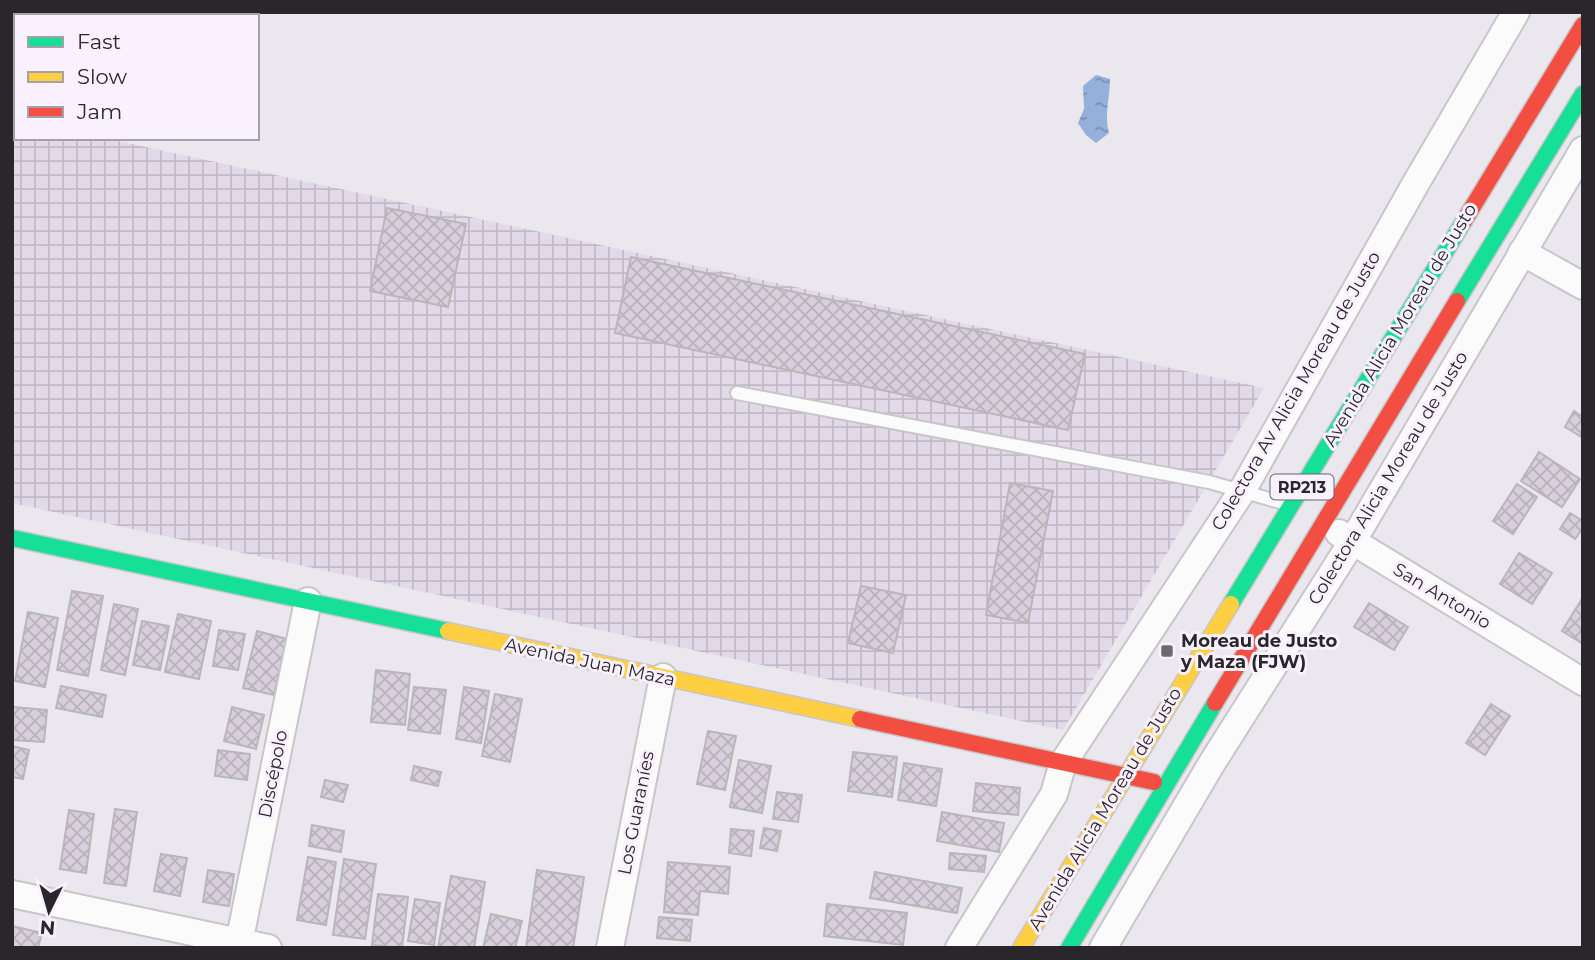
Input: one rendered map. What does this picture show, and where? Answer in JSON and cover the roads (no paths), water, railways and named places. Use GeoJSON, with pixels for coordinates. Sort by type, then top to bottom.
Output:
{"type":"FeatureCollection","features":[{"type":"Feature","properties":{"kind":"main road","name":"Avenida Alicia Moreau de Justo"},"geometry":{"type":"LineString","coordinates":[[1069,948],[1168,785],[1305,513],[1583,25]]}},
{"type":"Feature","properties":{"kind":"main road","name":"Avenida Alicia Moreau de Justo"},"geometry":{"type":"LineString","coordinates":[[1021,948],[1125,776],[1305,513],[1583,94]]}},
{"type":"Feature","properties":{"kind":"main road","name":"Avenida Juan Maza"},"geometry":{"type":"LineString","coordinates":[[12,538],[1168,785]]}},
{"type":"Feature","properties":{"kind":"street","name":"Colectora Av Alicia Moreau de Justo"},"geometry":{"type":"LineString","coordinates":[[1063,763],[1241,491],[1516,12]]}},
{"type":"Feature","properties":{"kind":"street","name":"Colectora Alicia Moreau de Justo"},"geometry":{"type":"LineString","coordinates":[[1103,948],[1212,763],[1352,542],[1583,150]]}},
{"type":"Feature","properties":{"kind":"street"},"geometry":{"type":"LineString","coordinates":[[1522,252],[1583,286]]}},
{"type":"Feature","properties":{"kind":"street","name":"San Antonio"},"geometry":{"type":"LineString","coordinates":[[1305,513],[1583,682]]}},
{"type":"Feature","properties":{"kind":"street","name":"Discépolo"},"geometry":{"type":"LineString","coordinates":[[239,945],[308,601]]}},
{"type":"Feature","properties":{"kind":"street","name":"Los Guaraníes"},"geometry":{"type":"LineString","coordinates":[[610,948],[663,677]]}},
{"type":"Feature","properties":{"kind":"street"},"geometry":{"type":"LineString","coordinates":[[959,948],[1054,794],[1063,763]]}},
{"type":"Feature","properties":{"kind":"street"},"geometry":{"type":"LineString","coordinates":[[12,894],[239,945],[268,948]]}},
{"type":"Feature","properties":{"kind":"lane"},"geometry":{"type":"LineString","coordinates":[[737,393],[1209,482],[1305,513]]}},
{"type":"Feature","properties":{"kind":"water"},"geometry":{"type":"Polygon","coordinates":[[[1096,75],[1110,79],[1107,113],[1109,133],[1096,143],[1078,123],[1084,109],[1083,86],[1096,75]]]}},
{"type":"Feature","properties":{"kind":"place","name":"Moreau de Justo y Maza (FJW)"},"geometry":{"type":"Point","coordinates":[1167,651]}}]}
